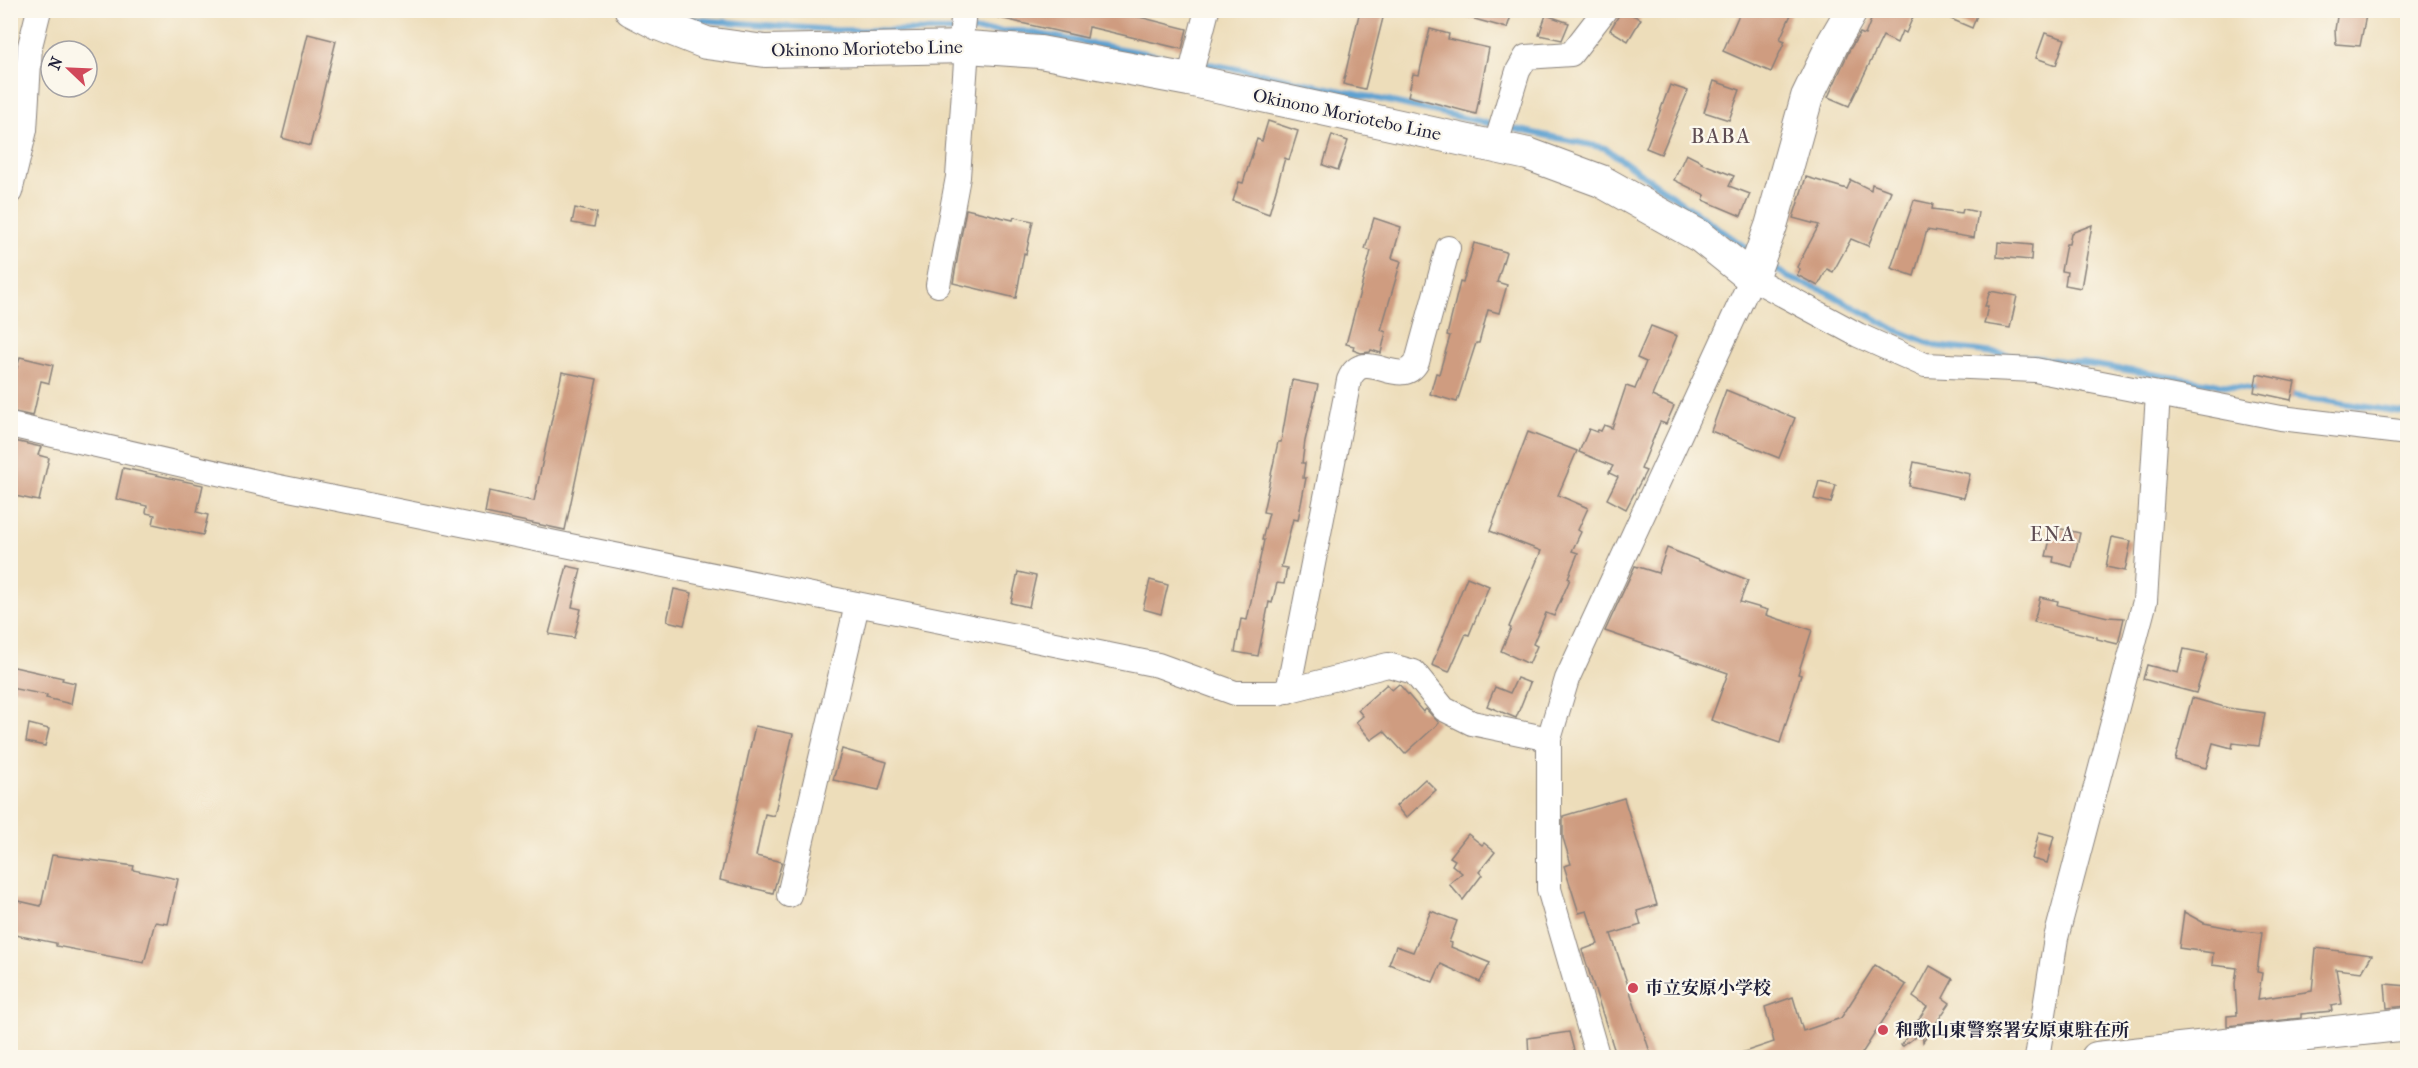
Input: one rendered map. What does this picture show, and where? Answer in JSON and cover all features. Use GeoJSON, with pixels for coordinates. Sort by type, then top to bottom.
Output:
{"type":"FeatureCollection","features":[{"type":"Feature","properties":{"kind":"main road","name":"Okinono Moriotebo Line"},"geometry":{"type":"LineString","coordinates":[[631,10],[706,43],[765,51],[963,47],[1040,52],[1189,80],[1528,154],[1601,181],[1701,237],[1752,278]]}},
{"type":"Feature","properties":{"kind":"main road"},"geometry":{"type":"LineString","coordinates":[[1752,278],[1771,226],[1807,97],[1851,10]]}},
{"type":"Feature","properties":{"kind":"main road"},"geometry":{"type":"LineString","coordinates":[[2097,1058],[2408,1024]]}},
{"type":"Feature","properties":{"kind":"street"},"geometry":{"type":"LineString","coordinates":[[10,192],[25,130],[30,46],[39,10]]}},
{"type":"Feature","properties":{"kind":"street"},"geometry":{"type":"LineString","coordinates":[[938,285],[958,177],[964,10]]}},
{"type":"Feature","properties":{"kind":"street"},"geometry":{"type":"LineString","coordinates":[[1189,80],[1207,10]]}},
{"type":"Feature","properties":{"kind":"street"},"geometry":{"type":"LineString","coordinates":[[1495,147],[1518,71],[1526,57],[1571,54],[1605,10]]}},
{"type":"Feature","properties":{"kind":"street"},"geometry":{"type":"LineString","coordinates":[[1288,691],[1349,380],[1353,371],[1361,366],[1373,366],[1398,373],[1407,373],[1413,369],[1417,362],[1448,248]]}},
{"type":"Feature","properties":{"kind":"street"},"geometry":{"type":"LineString","coordinates":[[1598,1058],[1550,889],[1549,739],[1567,679],[1752,278],[1858,335],[1925,364],[2035,370],[2281,418],[2408,433]]}},
{"type":"Feature","properties":{"kind":"street"},"geometry":{"type":"LineString","coordinates":[[2037,1058],[2056,938],[2145,601],[2158,394]]}},
{"type":"Feature","properties":{"kind":"street"},"geometry":{"type":"LineString","coordinates":[[10,425],[274,486],[1158,665],[1235,693],[1278,693],[1388,665],[1414,672],[1444,709],[1472,723],[1549,739]]}},
{"type":"Feature","properties":{"kind":"street"},"geometry":{"type":"LineString","coordinates":[[789,895],[857,605]]}},
{"type":"Feature","properties":{"kind":"building"},"geometry":{"type":"Polygon","coordinates":[[[996,10],[1112,10],[1187,29],[1182,49],[1089,27],[1087,38],[995,17],[996,10]]]}},
{"type":"Feature","properties":{"kind":"building"},"geometry":{"type":"Polygon","coordinates":[[[1360,10],[1385,10],[1365,89],[1343,84],[1360,10]]]}},
{"type":"Feature","properties":{"kind":"building"},"geometry":{"type":"Polygon","coordinates":[[[1461,10],[1513,10],[1507,28],[1460,15],[1461,10]]]}},
{"type":"Feature","properties":{"kind":"building"},"geometry":{"type":"Polygon","coordinates":[[[1622,10],[1641,19],[1628,41],[1610,30],[1622,10]]]}},
{"type":"Feature","properties":{"kind":"building"},"geometry":{"type":"Polygon","coordinates":[[[1741,10],[1793,10],[1780,39],[1785,41],[1771,72],[1723,51],[1741,10]]]}},
{"type":"Feature","properties":{"kind":"building"},"geometry":{"type":"Polygon","coordinates":[[[1875,10],[1916,10],[1906,33],[1902,31],[1897,43],[1883,36],[1849,106],[1828,97],[1850,49],[1860,33],[1865,35],[1875,10]]]}},
{"type":"Feature","properties":{"kind":"building"},"geometry":{"type":"Polygon","coordinates":[[[1930,10],[1979,10],[1972,28],[1930,10]]]}},
{"type":"Feature","properties":{"kind":"building"},"geometry":{"type":"Polygon","coordinates":[[[2338,10],[2367,10],[2360,46],[2336,44],[2335,30],[2338,10]]]}},
{"type":"Feature","properties":{"kind":"building"},"geometry":{"type":"Polygon","coordinates":[[[1546,15],[1569,23],[1562,40],[1539,35],[1546,15]]]}},
{"type":"Feature","properties":{"kind":"building"},"geometry":{"type":"Polygon","coordinates":[[[1430,29],[1449,34],[1448,39],[1489,48],[1476,114],[1408,96],[1413,74],[1419,75],[1430,29]]]}},
{"type":"Feature","properties":{"kind":"building"},"geometry":{"type":"Polygon","coordinates":[[[2045,33],[2065,39],[2056,65],[2036,58],[2045,33]]]}},
{"type":"Feature","properties":{"kind":"building"},"geometry":{"type":"Polygon","coordinates":[[[308,34],[336,41],[310,146],[282,138],[308,34]]]}},
{"type":"Feature","properties":{"kind":"building"},"geometry":{"type":"Polygon","coordinates":[[[1714,81],[1740,90],[1729,120],[1704,112],[1714,81]]]}},
{"type":"Feature","properties":{"kind":"building"},"geometry":{"type":"Polygon","coordinates":[[[1670,85],[1688,91],[1661,154],[1646,148],[1670,85]]]}},
{"type":"Feature","properties":{"kind":"building"},"geometry":{"type":"Polygon","coordinates":[[[1268,121],[1298,131],[1289,160],[1285,158],[1269,214],[1233,201],[1239,182],[1243,183],[1257,139],[1262,141],[1268,121]]]}},
{"type":"Feature","properties":{"kind":"building"},"geometry":{"type":"Polygon","coordinates":[[[1332,135],[1348,141],[1338,170],[1323,165],[1332,135]]]}},
{"type":"Feature","properties":{"kind":"building"},"geometry":{"type":"Polygon","coordinates":[[[1686,154],[1701,163],[1734,176],[1729,186],[1750,194],[1741,216],[1703,200],[1705,195],[1674,180],[1686,154]]]}},
{"type":"Feature","properties":{"kind":"building"},"geometry":{"type":"Polygon","coordinates":[[[1806,177],[1847,189],[1851,180],[1871,190],[1872,184],[1891,191],[1868,246],[1851,239],[1833,272],[1827,269],[1818,286],[1797,275],[1800,269],[1797,267],[1819,225],[1793,218],[1806,177]]]}},
{"type":"Feature","properties":{"kind":"building"},"geometry":{"type":"Polygon","coordinates":[[[1914,200],[1933,204],[1932,209],[1962,213],[1963,209],[1978,212],[1974,238],[1927,230],[1914,276],[1891,268],[1914,200]]]}},
{"type":"Feature","properties":{"kind":"building"},"geometry":{"type":"Polygon","coordinates":[[[575,208],[597,213],[594,227],[572,223],[575,208]]]}},
{"type":"Feature","properties":{"kind":"building"},"geometry":{"type":"Polygon","coordinates":[[[966,209],[1013,220],[1014,217],[1033,221],[1026,254],[1024,253],[1016,298],[953,283],[966,209]]]}},
{"type":"Feature","properties":{"kind":"building"},"geometry":{"type":"Polygon","coordinates":[[[1374,218],[1401,227],[1392,258],[1401,261],[1381,330],[1386,332],[1381,353],[1371,350],[1361,353],[1353,350],[1354,346],[1346,344],[1371,251],[1365,249],[1374,218]]]}},
{"type":"Feature","properties":{"kind":"building"},"geometry":{"type":"Polygon","coordinates":[[[2092,225],[2081,288],[2065,285],[2067,272],[2061,271],[2066,244],[2069,244],[2071,233],[2092,225]]]}},
{"type":"Feature","properties":{"kind":"building"},"geometry":{"type":"Polygon","coordinates":[[[1998,242],[2032,245],[2031,260],[1997,257],[1998,242]]]}},
{"type":"Feature","properties":{"kind":"building"},"geometry":{"type":"Polygon","coordinates":[[[1474,243],[1506,252],[1497,282],[1507,285],[1499,313],[1488,310],[1479,343],[1476,343],[1457,402],[1430,394],[1436,373],[1439,374],[1450,336],[1447,335],[1460,282],[1463,283],[1474,243]]]}},
{"type":"Feature","properties":{"kind":"building"},"geometry":{"type":"Polygon","coordinates":[[[1990,291],[2017,296],[2010,328],[1984,324],[1988,306],[1985,306],[1990,291]]]}},
{"type":"Feature","properties":{"kind":"building"},"geometry":{"type":"Polygon","coordinates":[[[1651,326],[1677,336],[1652,396],[1674,406],[1666,424],[1660,422],[1641,469],[1646,471],[1626,509],[1607,499],[1618,477],[1609,473],[1613,466],[1579,452],[1589,429],[1601,431],[1604,425],[1612,428],[1626,386],[1635,389],[1646,362],[1637,358],[1651,326]]]}},
{"type":"Feature","properties":{"kind":"building"},"geometry":{"type":"Polygon","coordinates":[[[20,357],[53,365],[49,383],[41,381],[33,416],[10,411],[10,370],[17,368],[20,357]]]}},
{"type":"Feature","properties":{"kind":"building"},"geometry":{"type":"Polygon","coordinates":[[[562,372],[597,379],[565,530],[485,513],[489,491],[534,501],[562,372]]]}},
{"type":"Feature","properties":{"kind":"building"},"geometry":{"type":"Polygon","coordinates":[[[2257,374],[2295,382],[2291,400],[2254,392],[2257,374]]]}},
{"type":"Feature","properties":{"kind":"building"},"geometry":{"type":"Polygon","coordinates":[[[1292,380],[1318,385],[1305,441],[1302,463],[1305,463],[1303,478],[1306,478],[1298,520],[1293,519],[1281,567],[1287,568],[1284,584],[1277,583],[1272,603],[1269,602],[1258,656],[1235,652],[1241,619],[1247,620],[1264,540],[1262,540],[1269,513],[1263,512],[1278,442],[1281,442],[1292,380]]]}},
{"type":"Feature","properties":{"kind":"building"},"geometry":{"type":"Polygon","coordinates":[[[1726,390],[1795,418],[1779,458],[1711,431],[1726,390]]]}},
{"type":"Feature","properties":{"kind":"building"},"geometry":{"type":"Polygon","coordinates":[[[1528,432],[1577,451],[1558,495],[1588,508],[1578,530],[1581,532],[1572,551],[1578,553],[1568,578],[1570,579],[1554,616],[1546,613],[1533,644],[1537,646],[1529,664],[1501,651],[1541,551],[1490,531],[1528,432]]]}},
{"type":"Feature","properties":{"kind":"building"},"geometry":{"type":"Polygon","coordinates":[[[10,440],[41,447],[38,455],[49,458],[39,501],[10,495],[10,440]]]}},
{"type":"Feature","properties":{"kind":"building"},"geometry":{"type":"Polygon","coordinates":[[[1914,462],[1970,474],[1964,498],[1909,486],[1914,462]]]}},
{"type":"Feature","properties":{"kind":"building"},"geometry":{"type":"Polygon","coordinates":[[[123,468],[203,485],[197,512],[208,515],[203,535],[153,524],[155,515],[146,513],[147,506],[116,499],[123,468]]]}},
{"type":"Feature","properties":{"kind":"building"},"geometry":{"type":"Polygon","coordinates":[[[1819,481],[1836,485],[1831,503],[1814,499],[1819,481]]]}},
{"type":"Feature","properties":{"kind":"building"},"geometry":{"type":"Polygon","coordinates":[[[2053,527],[2080,533],[2072,567],[2053,562],[2054,557],[2046,556],[2053,527]]]}},
{"type":"Feature","properties":{"kind":"building"},"geometry":{"type":"Polygon","coordinates":[[[2112,537],[2131,541],[2125,571],[2106,567],[2112,537]]]}},
{"type":"Feature","properties":{"kind":"building"},"geometry":{"type":"Polygon","coordinates":[[[1667,548],[1748,580],[1740,602],[1768,610],[1766,615],[1812,630],[1780,743],[1711,720],[1728,673],[1605,631],[1635,566],[1658,573],[1667,548]]]}},
{"type":"Feature","properties":{"kind":"building"},"geometry":{"type":"Polygon","coordinates":[[[567,566],[581,569],[572,607],[581,609],[574,638],[549,634],[567,566]]]}},
{"type":"Feature","properties":{"kind":"building"},"geometry":{"type":"Polygon","coordinates":[[[1018,572],[1036,576],[1029,607],[1011,603],[1018,572]]]}},
{"type":"Feature","properties":{"kind":"building"},"geometry":{"type":"Polygon","coordinates":[[[1467,577],[1489,586],[1469,635],[1466,634],[1449,672],[1432,665],[1467,577]]]}},
{"type":"Feature","properties":{"kind":"building"},"geometry":{"type":"Polygon","coordinates":[[[1150,580],[1168,585],[1161,614],[1143,609],[1150,580]]]}},
{"type":"Feature","properties":{"kind":"building"},"geometry":{"type":"Polygon","coordinates":[[[674,589],[692,593],[684,625],[667,621],[674,589]]]}},
{"type":"Feature","properties":{"kind":"building"},"geometry":{"type":"Polygon","coordinates":[[[2040,597],[2058,601],[2057,605],[2108,617],[2124,618],[2118,644],[2034,622],[2040,597]]]}},
{"type":"Feature","properties":{"kind":"building"},"geometry":{"type":"Polygon","coordinates":[[[2184,649],[2208,654],[2196,693],[2143,679],[2147,665],[2178,673],[2184,649]]]}},
{"type":"Feature","properties":{"kind":"building"},"geometry":{"type":"Polygon","coordinates":[[[10,666],[63,678],[62,680],[75,683],[71,704],[46,698],[47,695],[10,688],[10,666]]]}},
{"type":"Feature","properties":{"kind":"building"},"geometry":{"type":"Polygon","coordinates":[[[1517,678],[1530,683],[1516,718],[1487,706],[1495,687],[1510,693],[1517,678]]]}},
{"type":"Feature","properties":{"kind":"building"},"geometry":{"type":"Polygon","coordinates":[[[1387,684],[1392,690],[1399,684],[1423,712],[1426,709],[1439,723],[1405,754],[1384,731],[1371,740],[1356,722],[1363,716],[1358,710],[1387,684]]]}},
{"type":"Feature","properties":{"kind":"building"},"geometry":{"type":"Polygon","coordinates":[[[2192,698],[2228,708],[2265,713],[2259,746],[2233,743],[2232,748],[2213,743],[2206,768],[2175,760],[2192,698]]]}},
{"type":"Feature","properties":{"kind":"building"},"geometry":{"type":"Polygon","coordinates":[[[29,724],[49,729],[45,746],[26,742],[29,724]]]}},
{"type":"Feature","properties":{"kind":"building"},"geometry":{"type":"Polygon","coordinates":[[[755,726],[793,734],[774,816],[765,814],[756,856],[782,862],[773,893],[720,880],[755,726]]]}},
{"type":"Feature","properties":{"kind":"building"},"geometry":{"type":"Polygon","coordinates":[[[842,749],[887,762],[879,790],[833,780],[842,749]]]}},
{"type":"Feature","properties":{"kind":"building"},"geometry":{"type":"Polygon","coordinates":[[[1425,779],[1436,790],[1406,818],[1396,806],[1425,779]]]}},
{"type":"Feature","properties":{"kind":"building"},"geometry":{"type":"Polygon","coordinates":[[[1624,798],[1657,905],[1637,911],[1641,925],[1611,934],[1652,1058],[1617,1058],[1582,950],[1598,944],[1587,911],[1579,913],[1564,866],[1571,864],[1563,838],[1563,816],[1624,798]]]}},
{"type":"Feature","properties":{"kind":"building"},"geometry":{"type":"Polygon","coordinates":[[[2039,832],[2054,836],[2047,863],[2032,859],[2039,832]]]}},
{"type":"Feature","properties":{"kind":"building"},"geometry":{"type":"Polygon","coordinates":[[[1468,834],[1495,852],[1479,872],[1482,875],[1463,900],[1449,884],[1462,873],[1452,865],[1455,860],[1450,857],[1468,834]]]}},
{"type":"Feature","properties":{"kind":"building"},"geometry":{"type":"Polygon","coordinates":[[[52,855],[134,866],[133,870],[178,879],[168,924],[155,922],[144,963],[56,946],[56,943],[10,934],[10,899],[41,906],[52,855]]]}},
{"type":"Feature","properties":{"kind":"building"},"geometry":{"type":"Polygon","coordinates":[[[1431,911],[1457,921],[1449,942],[1452,943],[1451,947],[1490,963],[1480,982],[1441,964],[1433,982],[1389,964],[1396,946],[1413,952],[1431,911]]]}},
{"type":"Feature","properties":{"kind":"building"},"geometry":{"type":"Polygon","coordinates":[[[2184,912],[2204,923],[2234,930],[2262,933],[2257,972],[2262,973],[2258,999],[2312,991],[2316,948],[2372,955],[2362,972],[2336,969],[2342,1004],[2331,1006],[2332,1011],[2301,1014],[2301,1018],[2227,1026],[2227,1016],[2237,1015],[2235,984],[2237,968],[2212,965],[2213,953],[2179,948],[2184,912]]]}},
{"type":"Feature","properties":{"kind":"building"},"geometry":{"type":"Polygon","coordinates":[[[1875,965],[1906,985],[1859,1058],[1735,1058],[1735,1055],[1774,1042],[1765,1007],[1793,997],[1803,1031],[1841,1018],[1875,965]]]}},
{"type":"Feature","properties":{"kind":"building"},"geometry":{"type":"Polygon","coordinates":[[[1930,966],[1953,979],[1943,998],[1950,1003],[1923,1042],[1922,1032],[1903,1046],[1901,1045],[1927,1007],[1913,997],[1930,966]]]}},
{"type":"Feature","properties":{"kind":"building"},"geometry":{"type":"Polygon","coordinates":[[[2385,984],[2408,986],[2408,1006],[2387,1008],[2385,984]]]}},
{"type":"Feature","properties":{"kind":"building"},"geometry":{"type":"Polygon","coordinates":[[[1569,1032],[1576,1058],[1529,1058],[1528,1038],[1569,1032]]]}},
{"type":"Feature","properties":{"kind":"waterway"},"geometry":{"type":"LineString","coordinates":[[672,10],[686,19],[834,30],[956,31]]}},
{"type":"Feature","properties":{"kind":"waterway"},"geometry":{"type":"LineString","coordinates":[[967,31],[1022,31],[1188,61]]}},
{"type":"Feature","properties":{"kind":"waterway"},"geometry":{"type":"LineString","coordinates":[[1198,62],[1270,75],[1496,125]]}},
{"type":"Feature","properties":{"kind":"waterway"},"geometry":{"type":"LineString","coordinates":[[1506,127],[1605,148],[1752,252]]}},
{"type":"Feature","properties":{"kind":"waterway"},"geometry":{"type":"LineString","coordinates":[[1767,263],[1789,278],[1825,291],[1894,329],[1935,346],[2081,363],[2262,391]]}},
{"type":"Feature","properties":{"kind":"waterway"},"geometry":{"type":"LineString","coordinates":[[2287,395],[2408,413]]}},
{"type":"Feature","properties":{"kind":"place","name":"市立安原小学校"},"geometry":{"type":"Point","coordinates":[1633,988]}},
{"type":"Feature","properties":{"kind":"place","name":"和歌山東警察署安原東駐在所"},"geometry":{"type":"Point","coordinates":[1883,1030]}},
{"type":"Feature","properties":{"kind":"district","name":"BABA"},"geometry":{"type":"Point","coordinates":[1721,136]}},
{"type":"Feature","properties":{"kind":"district","name":"ENA"},"geometry":{"type":"Point","coordinates":[2053,534]}}]}
